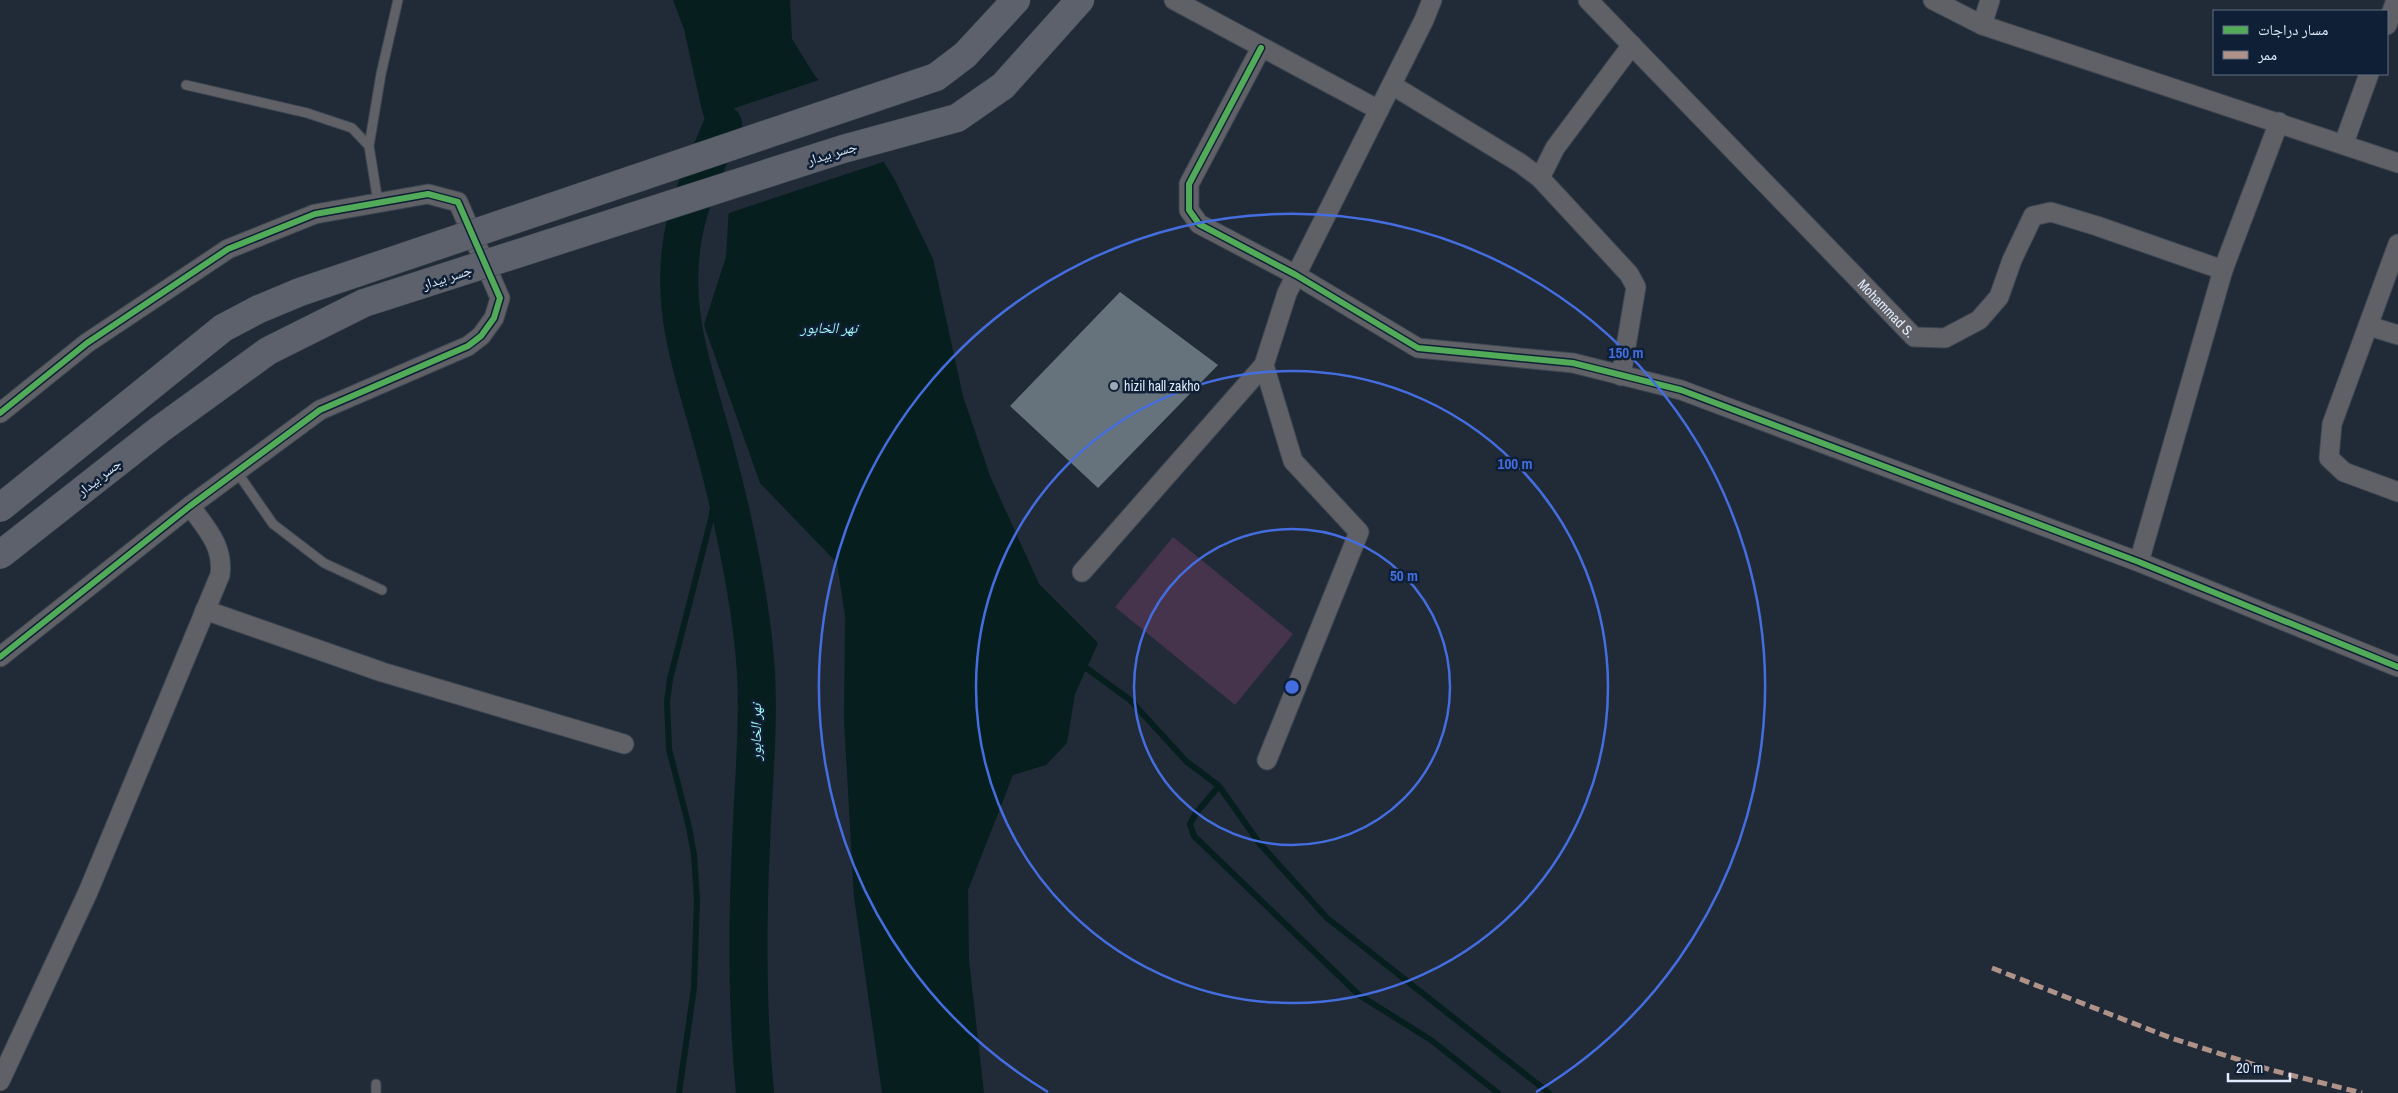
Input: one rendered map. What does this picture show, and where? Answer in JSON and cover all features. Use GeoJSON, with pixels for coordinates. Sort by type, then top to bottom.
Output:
{"type":"FeatureCollection","features":[{"type":"Feature","properties":{"kind":"main road"},"geometry":{"type":"LineString","coordinates":[[0,508],[223,328],[259,309],[300,292],[936,77],[965,55],[1016,0]]}},
{"type":"Feature","properties":{"kind":"main road","name":"جسر بيدار"},"geometry":{"type":"LineString","coordinates":[[0,555],[159,430],[268,351],[364,304],[843,149],[957,118],[1003,86],[1080,0]]}},
{"type":"Feature","properties":{"kind":"street"},"geometry":{"type":"LineString","coordinates":[[1174,0],[1379,110]]}},
{"type":"Feature","properties":{"kind":"street"},"geometry":{"type":"LineString","coordinates":[[1082,572],[1264,365],[1287,293],[1392,85],[1432,0]]}},
{"type":"Feature","properties":{"kind":"street","name":"Mohammad S."},"geometry":{"type":"LineString","coordinates":[[1588,0],[1914,336],[1945,338],[1979,320],[1999,297],[2012,260],[2033,216],[2051,212],[2224,270]]}},
{"type":"Feature","properties":{"kind":"street"},"geometry":{"type":"LineString","coordinates":[[1933,0],[1982,24],[2344,143],[2398,163]]}},
{"type":"Feature","properties":{"kind":"street"},"geometry":{"type":"LineString","coordinates":[[1982,24],[1990,0]]}},
{"type":"Feature","properties":{"kind":"street"},"geometry":{"type":"LineString","coordinates":[[2388,22],[2396,0]]}},
{"type":"Feature","properties":{"kind":"street"},"geometry":{"type":"LineString","coordinates":[[1540,178],[1555,148],[1632,45]]}},
{"type":"Feature","properties":{"kind":"street"},"geometry":{"type":"LineString","coordinates":[[1261,48],[1189,184],[1190,210],[1199,224],[1296,275],[1418,348],[1573,364],[1681,390],[2139,562],[2398,667]]}},
{"type":"Feature","properties":{"kind":"street"},"geometry":{"type":"LineString","coordinates":[[2344,143],[2369,75]]}},
{"type":"Feature","properties":{"kind":"street"},"geometry":{"type":"LineString","coordinates":[[1392,85],[1520,163],[1540,178],[1629,274],[1636,287],[1621,376]]}},
{"type":"Feature","properties":{"kind":"street"},"geometry":{"type":"LineString","coordinates":[[2139,562],[2224,270],[2279,122]]}},
{"type":"Feature","properties":{"kind":"street"},"geometry":{"type":"LineString","coordinates":[[0,413],[87,343],[228,249],[315,214],[428,194],[458,202],[500,298],[494,318],[481,336],[468,346],[320,410],[190,506],[0,657]]}},
{"type":"Feature","properties":{"kind":"street"},"geometry":{"type":"LineString","coordinates":[[2398,244],[2332,424],[2329,458],[2344,472],[2398,492]]}},
{"type":"Feature","properties":{"kind":"street"},"geometry":{"type":"LineString","coordinates":[[2369,326],[2398,335]]}},
{"type":"Feature","properties":{"kind":"street"},"geometry":{"type":"LineString","coordinates":[[1264,365],[1293,461],[1359,532],[1268,760]]}},
{"type":"Feature","properties":{"kind":"street"},"geometry":{"type":"LineString","coordinates":[[0,1081],[88,892],[220,575],[220,554],[212,535],[190,506]]}},
{"type":"Feature","properties":{"kind":"street"},"geometry":{"type":"LineString","coordinates":[[205,610],[382,672],[624,744]]}},
{"type":"Feature","properties":{"kind":"lane"},"geometry":{"type":"LineString","coordinates":[[378,202],[369,146],[381,74],[398,0]]}},
{"type":"Feature","properties":{"kind":"lane"},"geometry":{"type":"LineString","coordinates":[[186,85],[307,112],[352,128],[369,146]]}},
{"type":"Feature","properties":{"kind":"lane"},"geometry":{"type":"LineString","coordinates":[[237,472],[273,524],[324,563],[382,590]]}},
{"type":"Feature","properties":{"kind":"shaded area"},"geometry":{"type":"Polygon","coordinates":[[[1173,537],[1293,634],[1235,705],[1115,607],[1173,537]]]}},
{"type":"Feature","properties":{"kind":"water","name":"نهر الخابور"},"geometry":{"type":"Polygon","coordinates":[[[673,0],[790,0],[792,39],[815,76],[859,121],[896,182],[933,259],[963,396],[990,476],[1039,584],[1098,643],[1075,694],[1067,743],[1046,765],[1013,775],[968,890],[969,960],[984,1093],[882,1093],[854,897],[844,721],[845,616],[837,563],[760,483],[704,325],[726,257],[729,207],[701,106],[684,29],[673,0]]]}},
{"type":"Feature","properties":{"kind":"pier"},"geometry":{"type":"Polygon","coordinates":[[[822,79],[861,119],[886,161],[726,214],[727,207],[702,119],[822,79]]]}},
{"type":"Feature","properties":{"kind":"building","name":"hizil hall zakho"},"geometry":{"type":"Polygon","coordinates":[[[1120,292],[1218,365],[1098,488],[1010,406],[1120,292]]]}},
{"type":"Feature","properties":{"kind":"waterway","name":"نهر الخابور"},"geometry":{"type":"LineString","coordinates":[[723,124],[687,217],[681,250],[679,277],[680,303],[688,353],[730,507],[746,589],[754,644],[757,716],[748,938],[750,1031],[755,1093]]}},
{"type":"Feature","properties":{"kind":"waterway"},"geometry":{"type":"LineString","coordinates":[[679,1093],[694,988],[697,899],[694,855],[689,827],[669,749],[667,702],[670,679],[711,519],[720,468]]}},
{"type":"Feature","properties":{"kind":"waterway"},"geometry":{"type":"LineString","coordinates":[[1081,664],[1130,700],[1186,761],[1219,786],[1260,844],[1327,918],[1549,1093]]}},
{"type":"Feature","properties":{"kind":"waterway"},"geometry":{"type":"LineString","coordinates":[[1219,786],[1196,813],[1190,824],[1194,836],[1359,995],[1431,1040],[1498,1093]]}},
{"type":"Feature","properties":{"kind":"marked path"},"geometry":{"type":"LineString","coordinates":[[1992,968],[2171,1038],[2271,1070],[2362,1093]]}},
{"type":"Feature","properties":{"kind":"cycle path"},"geometry":{"type":"LineString","coordinates":[[1261,48],[1189,184],[1189,210],[1199,224],[1296,275],[1418,348],[1573,363],[1681,390],[2139,562],[2398,667]]}},
{"type":"Feature","properties":{"kind":"cycle path"},"geometry":{"type":"LineString","coordinates":[[0,413],[87,343],[228,249],[315,214],[428,194],[458,202],[500,298],[494,318],[481,336],[468,346],[320,410],[190,506],[0,657]]}},
{"type":"Feature","properties":{"kind":"place","name":"hizil hall zakho"},"geometry":{"type":"Point","coordinates":[1114,386]}}]}
